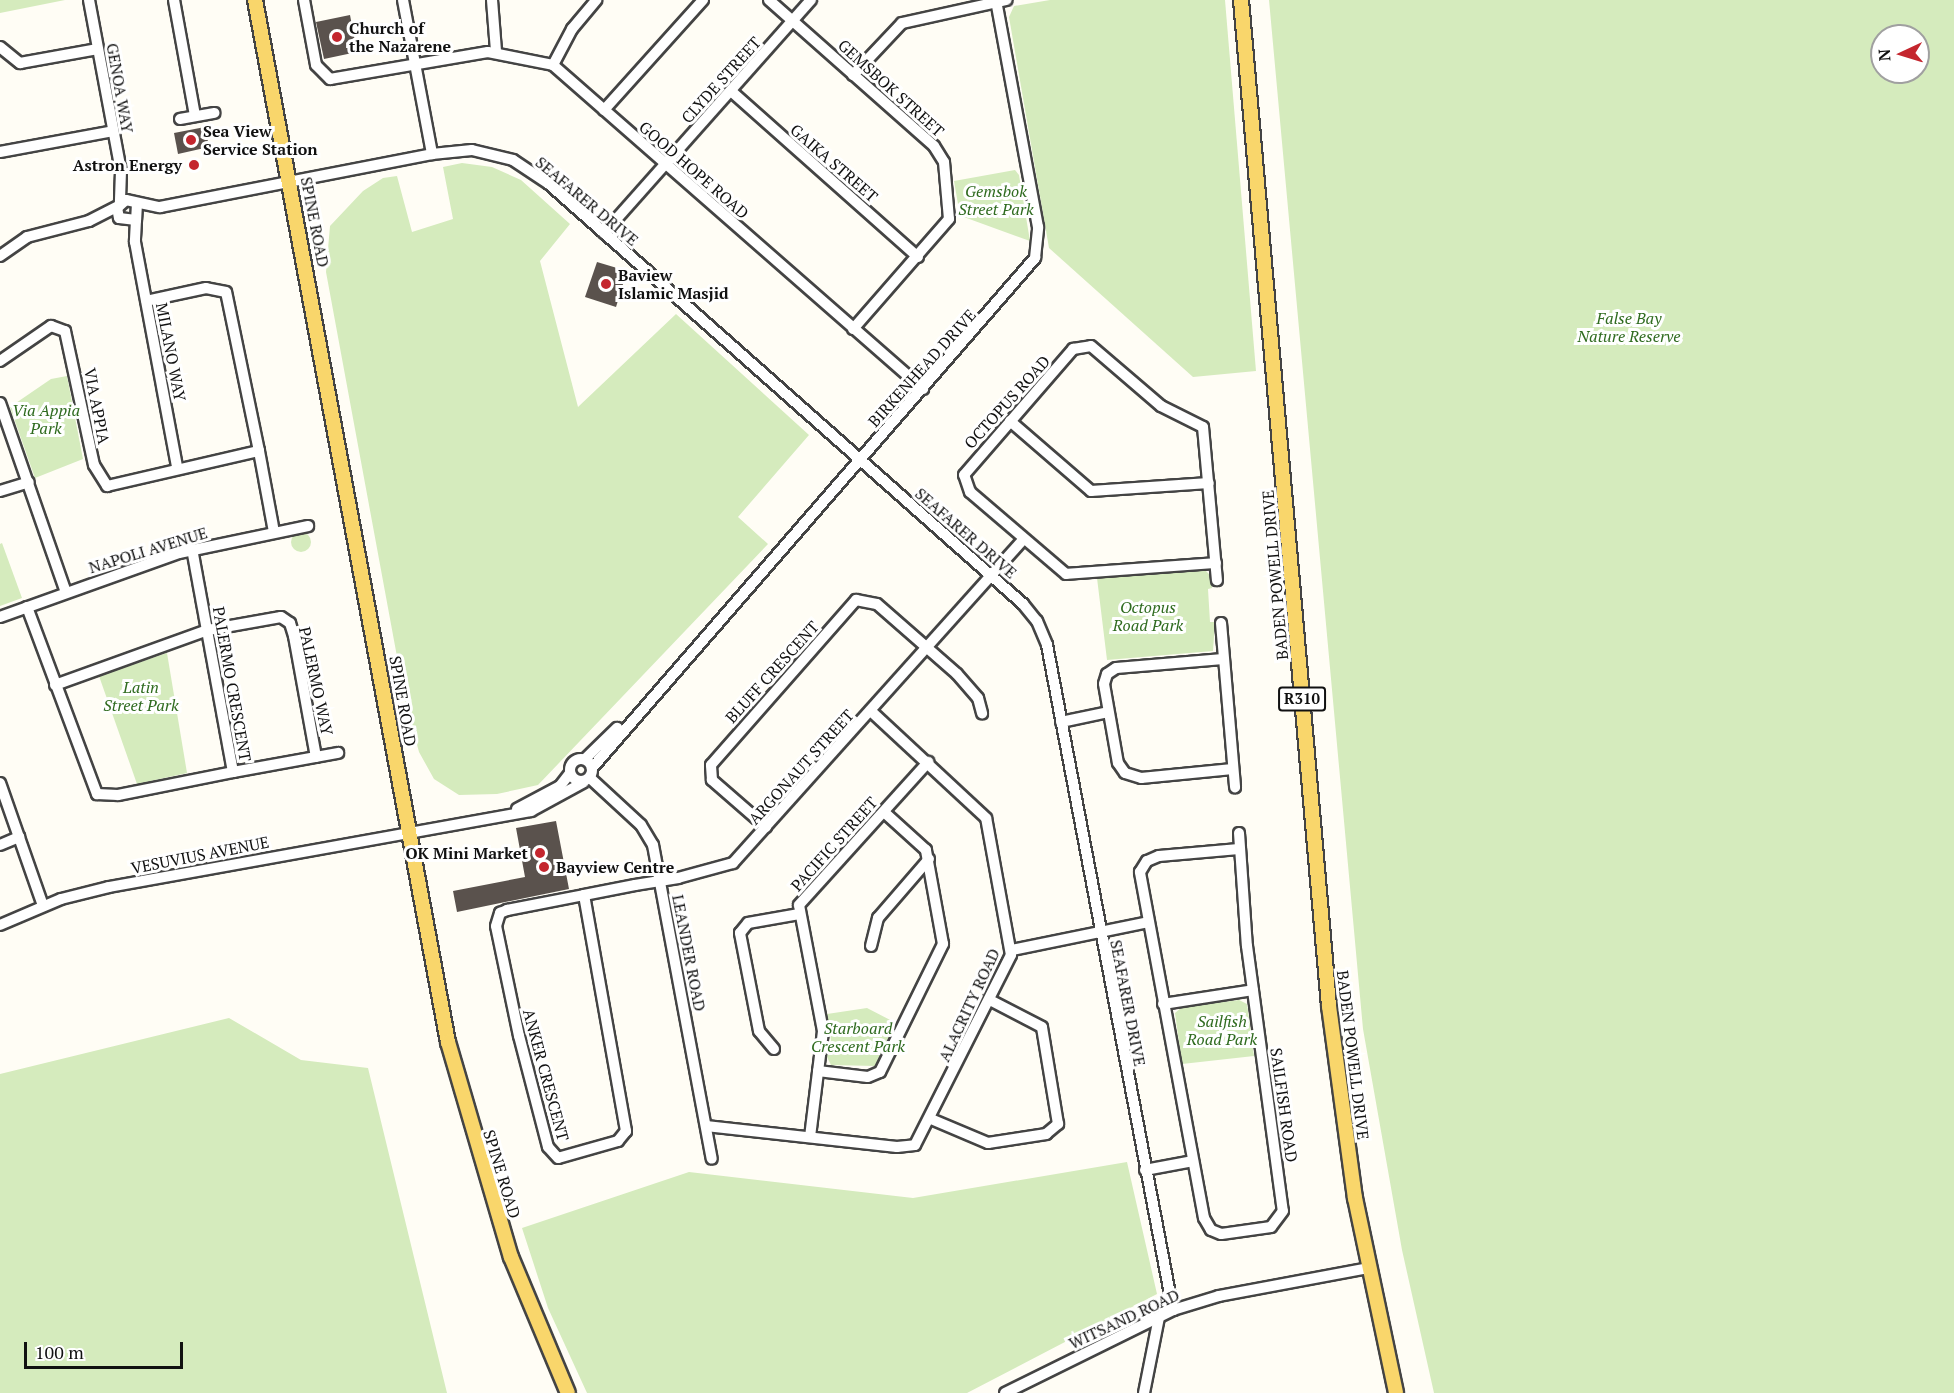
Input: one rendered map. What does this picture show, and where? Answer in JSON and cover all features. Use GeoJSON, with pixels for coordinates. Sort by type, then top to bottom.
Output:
{"type":"FeatureCollection","features":[{"type":"Feature","properties":{"kind":"main road","name":"SPINE ROAD"},"geometry":{"type":"LineString","coordinates":[[255,0],[461,1096],[511,1257],[568,1393]]}},
{"type":"Feature","properties":{"kind":"main road","name":"BADEN POWELL DRIVE"},"geometry":{"type":"LineString","coordinates":[[1241,0],[1326,984],[1368,1268],[1396,1393]]}},
{"type":"Feature","properties":{"kind":"street","name":"GENOA WAY"},"geometry":{"type":"LineString","coordinates":[[89,0],[122,181],[119,204]]}},
{"type":"Feature","properties":{"kind":"street"},"geometry":{"type":"LineString","coordinates":[[174,0],[195,116]]}},
{"type":"Feature","properties":{"kind":"street","name":"GOOD HOPE ROAD"},"geometry":{"type":"LineString","coordinates":[[304,0],[316,65],[323,77],[336,80],[496,51],[554,65],[923,389]]}},
{"type":"Feature","properties":{"kind":"street"},"geometry":{"type":"LineString","coordinates":[[403,0],[432,154]]}},
{"type":"Feature","properties":{"kind":"street"},"geometry":{"type":"LineString","coordinates":[[492,0],[496,51]]}},
{"type":"Feature","properties":{"kind":"street"},"geometry":{"type":"LineString","coordinates":[[554,65],[572,29],[596,0]]}},
{"type":"Feature","properties":{"kind":"street"},"geometry":{"type":"LineString","coordinates":[[604,110],[703,0]]}},
{"type":"Feature","properties":{"kind":"street","name":"GEMSBOK STREET"},"geometry":{"type":"LineString","coordinates":[[769,0],[934,146],[944,162],[951,213],[918,257],[854,329]]}},
{"type":"Feature","properties":{"kind":"street","name":"CLYDE STREET"},"geometry":{"type":"LineString","coordinates":[[604,233],[811,0]]}},
{"type":"Feature","properties":{"kind":"street"},"geometry":{"type":"LineString","coordinates":[[853,75],[902,22],[1000,1]]}},
{"type":"Feature","properties":{"kind":"street","name":"BIRKENHEAD DRIVE"},"geometry":{"type":"LineString","coordinates":[[411,831],[548,804],[588,772],[654,692],[1029,269],[1038,249],[1038,227],[1000,1]]}},
{"type":"Feature","properties":{"kind":"street"},"geometry":{"type":"LineString","coordinates":[[0,47],[20,63],[98,49]]}},
{"type":"Feature","properties":{"kind":"street","name":"GAIKA STREET"},"geometry":{"type":"LineString","coordinates":[[731,91],[918,257]]}},
{"type":"Feature","properties":{"kind":"street"},"geometry":{"type":"LineString","coordinates":[[180,119],[214,113]]}},
{"type":"Feature","properties":{"kind":"street"},"geometry":{"type":"LineString","coordinates":[[0,152],[113,131]]}},
{"type":"Feature","properties":{"kind":"street","name":"SEAFARER DRIVE"},"geometry":{"type":"LineString","coordinates":[[160,207],[432,154],[472,150],[513,160],[543,179],[992,575],[1037,621],[1047,645],[1173,1310]]}},
{"type":"Feature","properties":{"kind":"street","name":"GENOA WAY"},"geometry":{"type":"LineString","coordinates":[[122,181],[135,202]]}},
{"type":"Feature","properties":{"kind":"street"},"geometry":{"type":"LineString","coordinates":[[131,220],[135,202]]}},
{"type":"Feature","properties":{"kind":"street"},"geometry":{"type":"LineString","coordinates":[[0,256],[37,233],[89,220],[119,204],[135,202],[160,207]]}},
{"type":"Feature","properties":{"kind":"street"},"geometry":{"type":"LineString","coordinates":[[119,204],[131,220]]}},
{"type":"Feature","properties":{"kind":"street"},"geometry":{"type":"LineString","coordinates":[[89,220],[131,220],[160,207]]}},
{"type":"Feature","properties":{"kind":"street","name":"MILANO WAY"},"geometry":{"type":"LineString","coordinates":[[131,220],[177,467]]}},
{"type":"Feature","properties":{"kind":"street"},"geometry":{"type":"LineString","coordinates":[[146,301],[206,288],[226,292],[274,532]]}},
{"type":"Feature","properties":{"kind":"street","name":"VIA APPIA"},"geometry":{"type":"LineString","coordinates":[[0,361],[51,326],[62,328],[69,339],[89,444],[102,483],[120,486],[177,467]]}},
{"type":"Feature","properties":{"kind":"street","name":"OCTOPUS ROAD"},"geometry":{"type":"LineString","coordinates":[[1216,562],[1066,574],[970,492],[963,479],[966,470],[1073,349],[1091,346],[1161,406],[1200,423],[1209,483],[1216,562],[1217,580]]}},
{"type":"Feature","properties":{"kind":"street"},"geometry":{"type":"LineString","coordinates":[[0,403],[66,592]]}},
{"type":"Feature","properties":{"kind":"street"},"geometry":{"type":"LineString","coordinates":[[1010,421],[1091,491],[1209,483]]}},
{"type":"Feature","properties":{"kind":"street"},"geometry":{"type":"LineString","coordinates":[[177,467],[259,451]]}},
{"type":"Feature","properties":{"kind":"street"},"geometry":{"type":"LineString","coordinates":[[0,491],[29,482]]}},
{"type":"Feature","properties":{"kind":"street","name":"NAPOLI AVENUE"},"geometry":{"type":"LineString","coordinates":[[0,617],[192,549],[308,526]]}},
{"type":"Feature","properties":{"kind":"street","name":"ARGONAUT STREET"},"geometry":{"type":"LineString","coordinates":[[584,895],[660,881],[733,863],[1024,539]]}},
{"type":"Feature","properties":{"kind":"street","name":"PALERMO CRESCENT"},"geometry":{"type":"LineString","coordinates":[[27,607],[97,795],[118,795],[233,772],[192,549]]}},
{"type":"Feature","properties":{"kind":"street","name":"BLUFF CRESCENT"},"geometry":{"type":"LineString","coordinates":[[766,827],[712,780],[711,765],[853,603],[869,599],[927,649]]}},
{"type":"Feature","properties":{"kind":"street","name":"PALERMO WAY"},"geometry":{"type":"LineString","coordinates":[[208,630],[271,617],[290,623],[316,757]]}},
{"type":"Feature","properties":{"kind":"street"},"geometry":{"type":"LineString","coordinates":[[1221,623],[1235,787]]}},
{"type":"Feature","properties":{"kind":"street"},"geometry":{"type":"LineString","coordinates":[[55,685],[208,630]]}},
{"type":"Feature","properties":{"kind":"street"},"geometry":{"type":"LineString","coordinates":[[927,649],[969,686],[982,713]]}},
{"type":"Feature","properties":{"kind":"street"},"geometry":{"type":"LineString","coordinates":[[1223,659],[1111,670],[1104,684],[1118,763],[1133,777],[1233,769]]}},
{"type":"Feature","properties":{"kind":"street","name":"ALACRITY ROAD"},"geometry":{"type":"LineString","coordinates":[[706,1126],[904,1148],[920,1141],[990,1000],[1012,950],[986,818],[871,711]]}},
{"type":"Feature","properties":{"kind":"street"},"geometry":{"type":"LineString","coordinates":[[1061,722],[1108,712]]}},
{"type":"Feature","properties":{"kind":"street"},"geometry":{"type":"LineString","coordinates":[[233,772],[338,753]]}},
{"type":"Feature","properties":{"kind":"street","name":"PACIFIC STREET"},"geometry":{"type":"LineString","coordinates":[[810,1137],[823,1032],[799,914],[802,901],[928,762]]}},
{"type":"Feature","properties":{"kind":"street","name":"BIRKENHEAD DRIVE"},"geometry":{"type":"LineString","coordinates":[[508,813],[560,786],[570,773],[572,763],[588,772]]}},
{"type":"Feature","properties":{"kind":"street","name":"LEANDER ROAD"},"geometry":{"type":"LineString","coordinates":[[570,773],[588,772],[648,834],[660,881],[712,1159]]}},
{"type":"Feature","properties":{"kind":"street"},"geometry":{"type":"LineString","coordinates":[[0,783],[42,906]]}},
{"type":"Feature","properties":{"kind":"street"},"geometry":{"type":"LineString","coordinates":[[818,1071],[868,1077],[880,1071],[943,944],[929,859],[920,844],[884,812]]}},
{"type":"Feature","properties":{"kind":"street","name":"VESUVIUS AVENUE"},"geometry":{"type":"LineString","coordinates":[[0,925],[42,906],[109,887],[411,831]]}},
{"type":"Feature","properties":{"kind":"street","name":"SAILFISH ROAD"},"geometry":{"type":"LineString","coordinates":[[1239,833],[1253,990],[1283,1204],[1281,1219],[1271,1227],[1226,1234],[1211,1230],[1204,1218],[1140,879],[1146,861],[1239,849]]}},
{"type":"Feature","properties":{"kind":"street"},"geometry":{"type":"LineString","coordinates":[[0,845],[20,837]]}},
{"type":"Feature","properties":{"kind":"street"},"geometry":{"type":"LineString","coordinates":[[872,946],[878,918],[929,859]]}},
{"type":"Feature","properties":{"kind":"street","name":"ANKER CRESCENT"},"geometry":{"type":"LineString","coordinates":[[584,895],[626,1131],[618,1142],[558,1158],[550,1151],[543,1127],[496,926],[507,910],[584,895]]}},
{"type":"Feature","properties":{"kind":"street"},"geometry":{"type":"LineString","coordinates":[[774,1049],[759,1031],[740,933],[748,923],[799,914]]}},
{"type":"Feature","properties":{"kind":"street"},"geometry":{"type":"LineString","coordinates":[[1012,950],[1148,922]]}},
{"type":"Feature","properties":{"kind":"street"},"geometry":{"type":"LineString","coordinates":[[1163,1004],[1253,990]]}},
{"type":"Feature","properties":{"kind":"street"},"geometry":{"type":"LineString","coordinates":[[931,1119],[988,1143],[1046,1134],[1058,1124],[1042,1027],[990,1000]]}},
{"type":"Feature","properties":{"kind":"street"},"geometry":{"type":"LineString","coordinates":[[1145,1170],[1193,1161]]}},
{"type":"Feature","properties":{"kind":"street","name":"WITSAND ROAD"},"geometry":{"type":"LineString","coordinates":[[1005,1393],[1173,1310],[1237,1292],[1368,1268]]}},
{"type":"Feature","properties":{"kind":"street"},"geometry":{"type":"LineString","coordinates":[[1144,1393],[1159,1317]]}},
{"type":"Feature","properties":{"kind":"green space"},"geometry":{"type":"Polygon","coordinates":[[[0,0],[65,0],[0,13],[0,0]]]}},
{"type":"Feature","properties":{"kind":"green space"},"geometry":{"type":"Polygon","coordinates":[[[1050,0],[1225,0],[1256,371],[1193,377],[1049,248],[1009,17],[1014,6],[1050,0]]]}},
{"type":"Feature","properties":{"kind":"green space","name":"False Bay Nature Reserve"},"geometry":{"type":"Polygon","coordinates":[[[1269,0],[1954,0],[1954,1393],[1434,1393],[1402,1250],[1363,1029],[1269,0]]]}},
{"type":"Feature","properties":{"kind":"green space"},"geometry":{"type":"Polygon","coordinates":[[[462,163],[492,167],[521,180],[570,224],[540,261],[578,407],[676,314],[809,435],[738,517],[768,544],[538,785],[497,794],[459,795],[434,779],[419,752],[405,700],[326,272],[330,226],[363,191],[383,178],[397,176],[412,232],[453,219],[443,167],[462,163]]]}},
{"type":"Feature","properties":{"kind":"green space","name":"Gemsbok Street Park"},"geometry":{"type":"Polygon","coordinates":[[[1015,170],[1019,175],[1030,241],[961,216],[959,210],[954,181],[1015,170]]]}},
{"type":"Feature","properties":{"kind":"green space","name":"Via Appia Park"},"geometry":{"type":"Polygon","coordinates":[[[67,376],[83,459],[35,478],[10,407],[51,379],[67,376]]]}},
{"type":"Feature","properties":{"kind":"green space"},"geometry":{"type":"Polygon","coordinates":[[[301,532],[308,535],[311,542],[308,549],[301,552],[294,549],[291,542],[294,535],[301,532]]]}},
{"type":"Feature","properties":{"kind":"green space"},"geometry":{"type":"Polygon","coordinates":[[[2,543],[22,598],[0,606],[0,544],[2,543]]]}},
{"type":"Feature","properties":{"kind":"green space","name":"Octopus Road Park"},"geometry":{"type":"Polygon","coordinates":[[[1204,569],[1211,576],[1212,588],[1208,589],[1210,622],[1215,622],[1213,651],[1107,660],[1097,578],[1204,569]]]}},
{"type":"Feature","properties":{"kind":"green space","name":"Latin Street Park"},"geometry":{"type":"Polygon","coordinates":[[[167,653],[187,773],[137,784],[99,676],[167,653]]]}},
{"type":"Feature","properties":{"kind":"green space","name":"Sailfish Road Park"},"geometry":{"type":"Polygon","coordinates":[[[1239,1000],[1247,1004],[1254,1056],[1182,1064],[1175,1013],[1182,1007],[1239,1000]]]}},
{"type":"Feature","properties":{"kind":"green space","name":"Starboard Crescent Park"},"geometry":{"type":"Polygon","coordinates":[[[867,1008],[896,1023],[875,1066],[831,1065],[827,1057],[831,1040],[827,1014],[867,1008]]]}},
{"type":"Feature","properties":{"kind":"green space"},"geometry":{"type":"Polygon","coordinates":[[[229,1018],[301,1060],[368,1068],[447,1393],[0,1393],[0,1074],[229,1018]]]}},
{"type":"Feature","properties":{"kind":"green space"},"geometry":{"type":"Polygon","coordinates":[[[1127,1162],[1157,1294],[967,1393],[587,1393],[548,1308],[522,1228],[689,1172],[913,1198],[1127,1162]]]}},
{"type":"Feature","properties":{"kind":"building","name":"Church of the Nazarene"},"geometry":{"type":"Polygon","coordinates":[[[350,15],[357,52],[324,59],[316,22],[350,15]]]}},
{"type":"Feature","properties":{"kind":"building","name":"Sea View Service Station"},"geometry":{"type":"Polygon","coordinates":[[[205,127],[209,147],[178,154],[174,133],[205,127]]]}},
{"type":"Feature","properties":{"kind":"building","name":"Baview Islamic Masjid"},"geometry":{"type":"Polygon","coordinates":[[[597,262],[627,271],[616,307],[585,297],[597,262]]]}},
{"type":"Feature","properties":{"kind":"building","name":"Bayview Centre"},"geometry":{"type":"Polygon","coordinates":[[[556,821],[569,889],[457,912],[453,891],[525,877],[516,828],[556,821]]]}},
{"type":"Feature","properties":{"kind":"place","name":"Church of the Nazarene"},"geometry":{"type":"Point","coordinates":[337,37]}},
{"type":"Feature","properties":{"kind":"place","name":"Sea View Service Station"},"geometry":{"type":"Point","coordinates":[191,140]}},
{"type":"Feature","properties":{"kind":"place","name":"Astron Energy"},"geometry":{"type":"Point","coordinates":[194,165]}},
{"type":"Feature","properties":{"kind":"place","name":"Baview Islamic Masjid"},"geometry":{"type":"Point","coordinates":[606,284]}},
{"type":"Feature","properties":{"kind":"place","name":"OK Mini Market"},"geometry":{"type":"Point","coordinates":[540,853]}},
{"type":"Feature","properties":{"kind":"place","name":"Bayview Centre"},"geometry":{"type":"Point","coordinates":[544,867]}}]}
